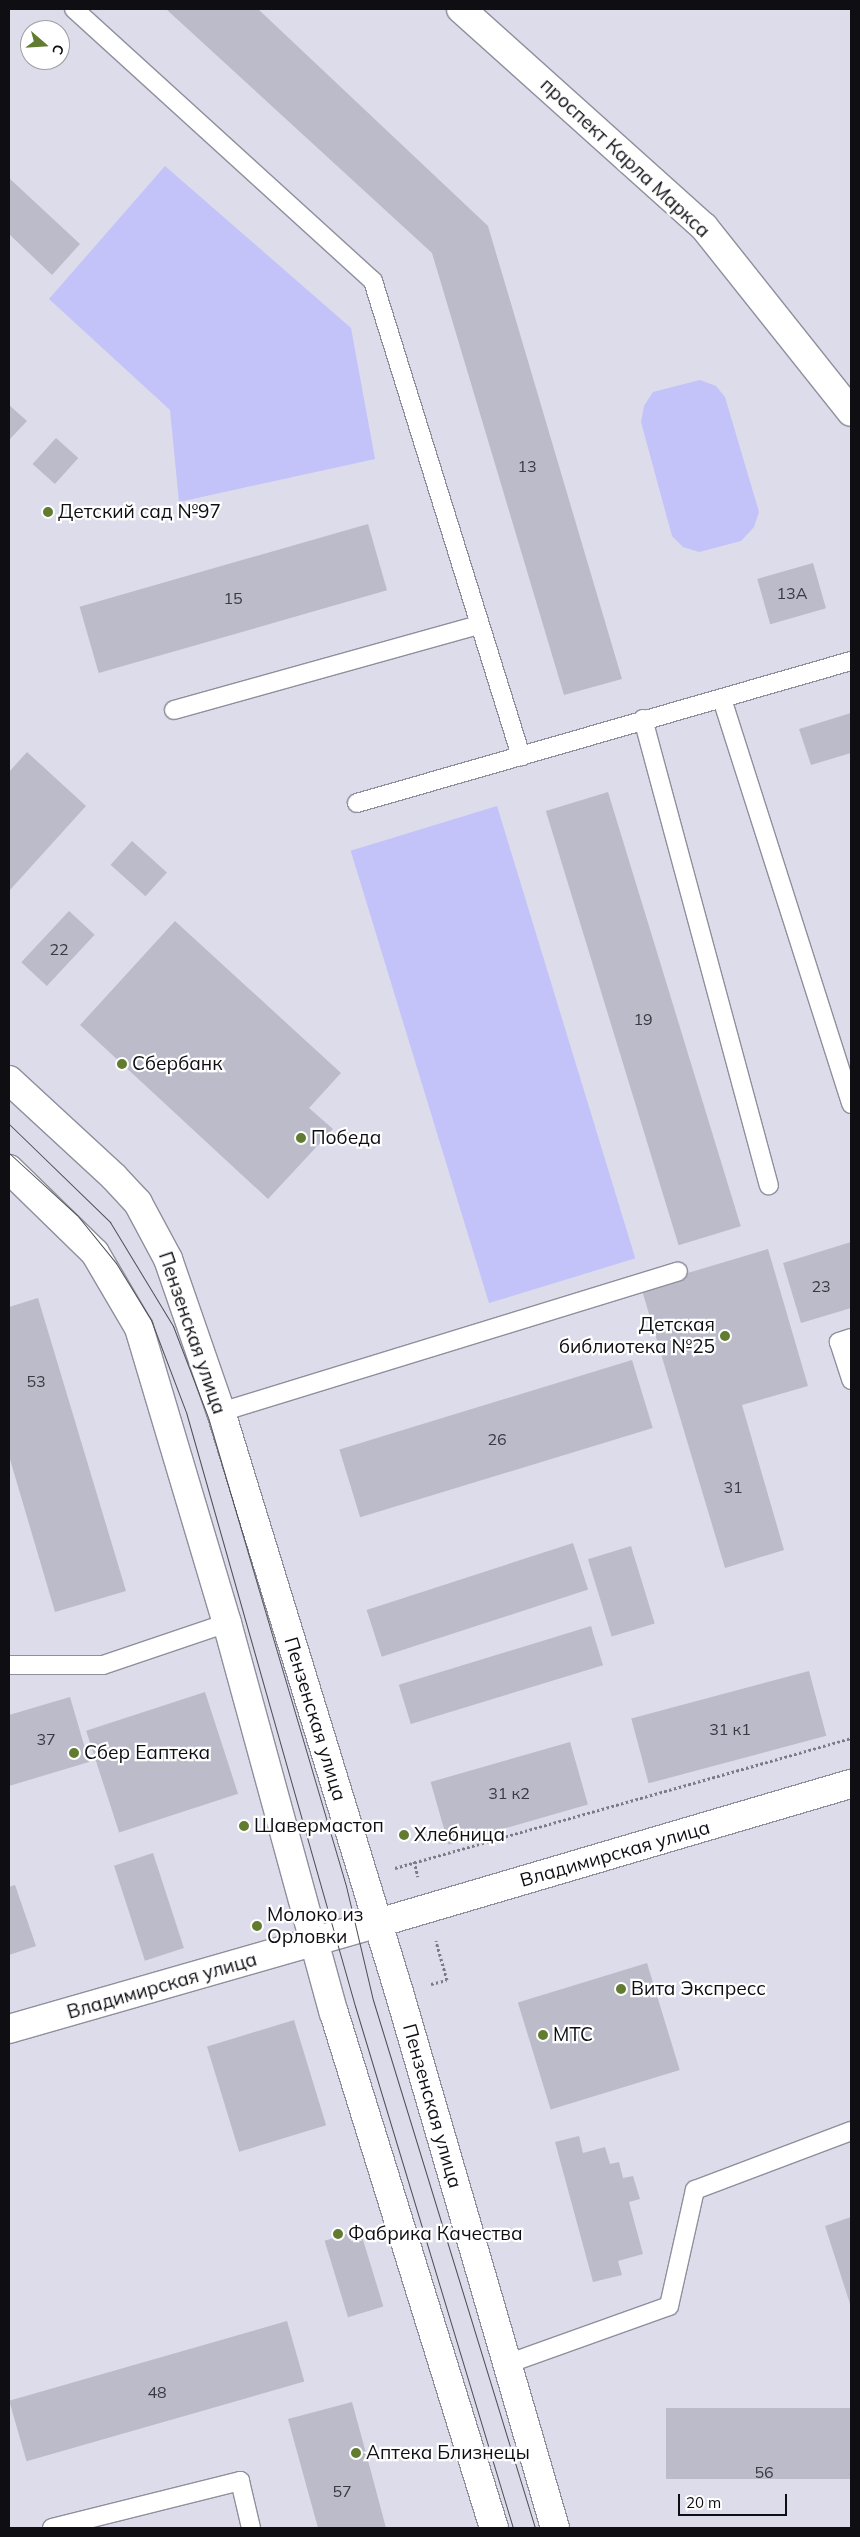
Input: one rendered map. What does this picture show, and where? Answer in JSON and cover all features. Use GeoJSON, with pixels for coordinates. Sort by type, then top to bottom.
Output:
{"type":"FeatureCollection","features":[{"type":"Feature","properties":{"kind":"main road","name":"проспект Карла Маркса"},"geometry":{"type":"LineString","coordinates":[[461,9],[704,227],[851,412]]}},
{"type":"Feature","properties":{"kind":"main road","name":"Пензенская улица"},"geometry":{"type":"LineString","coordinates":[[9,1080],[114,1177],[138,1203],[168,1259],[221,1412],[378,1923],[555,2528]]}},
{"type":"Feature","properties":{"kind":"main road"},"geometry":{"type":"LineString","coordinates":[[9,1169],[95,1253],[139,1328],[227,1623],[334,2013],[494,2528]]}},
{"type":"Feature","properties":{"kind":"main road","name":"Владимирская улица"},"geometry":{"type":"LineString","coordinates":[[9,2029],[851,1784]]}},
{"type":"Feature","properties":{"kind":"lane"},"geometry":{"type":"LineString","coordinates":[[74,9],[373,281],[478,625],[521,756]]}},
{"type":"Feature","properties":{"kind":"lane"},"geometry":{"type":"LineString","coordinates":[[174,710],[478,625]]}},
{"type":"Feature","properties":{"kind":"lane"},"geometry":{"type":"LineString","coordinates":[[357,803],[643,719],[722,699],[851,661]]}},
{"type":"Feature","properties":{"kind":"lane"},"geometry":{"type":"LineString","coordinates":[[722,699],[851,1104]]}},
{"type":"Feature","properties":{"kind":"lane"},"geometry":{"type":"LineString","coordinates":[[643,719],[769,1185]]}},
{"type":"Feature","properties":{"kind":"lane"},"geometry":{"type":"LineString","coordinates":[[221,1412],[678,1272]]}},
{"type":"Feature","properties":{"kind":"lane"},"geometry":{"type":"LineString","coordinates":[[851,1338],[840,1342],[851,1380]]}},
{"type":"Feature","properties":{"kind":"lane"},"geometry":{"type":"LineString","coordinates":[[9,1664],[103,1665],[227,1623]]}},
{"type":"Feature","properties":{"kind":"lane"},"geometry":{"type":"LineString","coordinates":[[507,2364],[669,2306],[695,2190],[851,2131]]}},
{"type":"Feature","properties":{"kind":"lane"},"geometry":{"type":"LineString","coordinates":[[52,2528],[240,2481],[252,2528]]}},
{"type":"Feature","properties":{"kind":"path"},"geometry":{"type":"LineString","coordinates":[[364,1880],[414,1861],[851,1738]]}},
{"type":"Feature","properties":{"kind":"shaded area"},"geometry":{"type":"Polygon","coordinates":[[[165,166],[351,328],[375,459],[179,502],[170,410],[49,299],[165,166]]]}},
{"type":"Feature","properties":{"kind":"shaded area"},"geometry":{"type":"Polygon","coordinates":[[[700,380],[716,386],[725,397],[759,512],[754,527],[741,541],[699,552],[683,547],[672,536],[641,422],[644,406],[653,392],[700,380]]]}},
{"type":"Feature","properties":{"kind":"shaded area"},"geometry":{"type":"Polygon","coordinates":[[[497,806],[635,1258],[489,1303],[351,851],[497,806]]]}},
{"type":"Feature","properties":{"kind":"building"},"geometry":{"type":"Polygon","coordinates":[[[166,9],[258,9],[488,226],[622,679],[564,695],[432,253],[166,9]]]}},
{"type":"Feature","properties":{"kind":"building"},"geometry":{"type":"Polygon","coordinates":[[[9,178],[80,244],[52,275],[9,234],[9,178]]]}},
{"type":"Feature","properties":{"kind":"building"},"geometry":{"type":"Polygon","coordinates":[[[9,405],[27,421],[9,440],[9,405]]]}},
{"type":"Feature","properties":{"kind":"building"},"geometry":{"type":"Polygon","coordinates":[[[56,438],[78,458],[55,484],[33,464],[56,438]]]}},
{"type":"Feature","properties":{"kind":"building"},"geometry":{"type":"Polygon","coordinates":[[[368,524],[387,590],[99,673],[80,607],[368,524]]]}},
{"type":"Feature","properties":{"kind":"building"},"geometry":{"type":"Polygon","coordinates":[[[813,563],[826,608],[770,624],[757,579],[813,563]]]}},
{"type":"Feature","properties":{"kind":"building"},"geometry":{"type":"Polygon","coordinates":[[[851,713],[851,753],[811,765],[799,729],[851,713]]]}},
{"type":"Feature","properties":{"kind":"building"},"geometry":{"type":"Polygon","coordinates":[[[27,752],[86,806],[9,891],[9,772],[27,752]]]}},
{"type":"Feature","properties":{"kind":"building"},"geometry":{"type":"Polygon","coordinates":[[[608,792],[741,1226],[679,1245],[546,811],[608,792]]]}},
{"type":"Feature","properties":{"kind":"building"},"geometry":{"type":"Polygon","coordinates":[[[132,841],[167,872],[146,896],[111,865],[132,841]]]}},
{"type":"Feature","properties":{"kind":"building"},"geometry":{"type":"Polygon","coordinates":[[[69,911],[95,935],[47,986],[21,962],[69,911]]]}},
{"type":"Feature","properties":{"kind":"building"},"geometry":{"type":"Polygon","coordinates":[[[175,921],[341,1073],[309,1108],[333,1129],[268,1199],[80,1025],[175,921]]]}},
{"type":"Feature","properties":{"kind":"building"},"geometry":{"type":"Polygon","coordinates":[[[851,1242],[851,1308],[801,1323],[783,1263],[851,1242]]]}},
{"type":"Feature","properties":{"kind":"building","name":"Детская библиотека №25"},"geometry":{"type":"Polygon","coordinates":[[[768,1249],[808,1386],[742,1405],[784,1550],[725,1568],[641,1287],[768,1249]]]}},
{"type":"Feature","properties":{"kind":"building"},"geometry":{"type":"Polygon","coordinates":[[[38,1298],[126,1591],[55,1612],[9,1456],[9,1307],[38,1298]]]}},
{"type":"Feature","properties":{"kind":"building"},"geometry":{"type":"Polygon","coordinates":[[[632,1360],[653,1428],[360,1517],[339,1449],[632,1360]]]}},
{"type":"Feature","properties":{"kind":"building"},"geometry":{"type":"Polygon","coordinates":[[[573,1543],[588,1590],[382,1657],[367,1610],[573,1543]]]}},
{"type":"Feature","properties":{"kind":"building"},"geometry":{"type":"Polygon","coordinates":[[[631,1546],[655,1623],[612,1637],[588,1559],[631,1546]]]}},
{"type":"Feature","properties":{"kind":"building"},"geometry":{"type":"Polygon","coordinates":[[[591,1626],[603,1665],[411,1724],[399,1685],[591,1626]]]}},
{"type":"Feature","properties":{"kind":"building"},"geometry":{"type":"Polygon","coordinates":[[[809,1671],[826,1736],[649,1783],[631,1719],[809,1671]]]}},
{"type":"Feature","properties":{"kind":"building"},"geometry":{"type":"Polygon","coordinates":[[[205,1692],[238,1794],[119,1832],[86,1731],[205,1692]]]}},
{"type":"Feature","properties":{"kind":"building"},"geometry":{"type":"Polygon","coordinates":[[[70,1697],[89,1762],[9,1786],[9,1715],[70,1697]]]}},
{"type":"Feature","properties":{"kind":"building"},"geometry":{"type":"Polygon","coordinates":[[[570,1742],[588,1804],[449,1844],[431,1782],[570,1742]]]}},
{"type":"Feature","properties":{"kind":"building"},"geometry":{"type":"Polygon","coordinates":[[[153,1853],[184,1948],[145,1961],[114,1866],[153,1853]]]}},
{"type":"Feature","properties":{"kind":"building"},"geometry":{"type":"Polygon","coordinates":[[[15,1885],[36,1946],[9,1955],[9,1887],[15,1885]]]}},
{"type":"Feature","properties":{"kind":"building"},"geometry":{"type":"Polygon","coordinates":[[[647,1963],[680,2070],[551,2110],[518,2002],[647,1963]]]}},
{"type":"Feature","properties":{"kind":"building"},"geometry":{"type":"Polygon","coordinates":[[[294,2020],[326,2125],[239,2152],[207,2047],[294,2020]]]}},
{"type":"Feature","properties":{"kind":"building"},"geometry":{"type":"Polygon","coordinates":[[[579,2136],[583,2153],[605,2147],[610,2164],[619,2162],[623,2178],[633,2176],[640,2199],[629,2202],[643,2254],[618,2261],[622,2275],[593,2282],[555,2142],[579,2136]]]}},
{"type":"Feature","properties":{"kind":"building"},"geometry":{"type":"Polygon","coordinates":[[[851,2217],[851,2307],[825,2226],[851,2217]]]}},
{"type":"Feature","properties":{"kind":"building"},"geometry":{"type":"Polygon","coordinates":[[[360,2230],[383,2307],[348,2317],[325,2241],[360,2230]]]}},
{"type":"Feature","properties":{"kind":"building"},"geometry":{"type":"Polygon","coordinates":[[[287,2321],[304,2382],[27,2461],[9,2401],[287,2321]]]}},
{"type":"Feature","properties":{"kind":"building"},"geometry":{"type":"Polygon","coordinates":[[[352,2402],[386,2528],[318,2528],[288,2419],[352,2402]]]}},
{"type":"Feature","properties":{"kind":"building"},"geometry":{"type":"Polygon","coordinates":[[[666,2408],[851,2408],[851,2479],[666,2479],[666,2408]]]}},
{"type":"Feature","properties":{"kind":"tram line"},"geometry":{"type":"LineString","coordinates":[[9,1124],[110,1222],[173,1326],[208,1417],[346,1886],[373,2000],[535,2528]]}},
{"type":"Feature","properties":{"kind":"tram line"},"geometry":{"type":"LineString","coordinates":[[9,1153],[77,1215],[116,1263],[151,1320],[186,1412],[355,2006],[513,2528]]}},
{"type":"Feature","properties":{"kind":"place","name":"Детский сад №97"},"geometry":{"type":"Point","coordinates":[48,512]}},
{"type":"Feature","properties":{"kind":"place","name":"Сбербанк"},"geometry":{"type":"Point","coordinates":[122,1064]}},
{"type":"Feature","properties":{"kind":"place","name":"Победа"},"geometry":{"type":"Point","coordinates":[301,1138]}},
{"type":"Feature","properties":{"kind":"place","name":"Детская библиотека №25"},"geometry":{"type":"Point","coordinates":[725,1336]}},
{"type":"Feature","properties":{"kind":"place","name":"Сбер Еаптека"},"geometry":{"type":"Point","coordinates":[74,1753]}},
{"type":"Feature","properties":{"kind":"place","name":"Шавермастоп"},"geometry":{"type":"Point","coordinates":[244,1826]}},
{"type":"Feature","properties":{"kind":"place","name":"Хлебница"},"geometry":{"type":"Point","coordinates":[404,1835]}},
{"type":"Feature","properties":{"kind":"place","name":"Молоко из Орловки"},"geometry":{"type":"Point","coordinates":[257,1926]}},
{"type":"Feature","properties":{"kind":"place","name":"Вита Экспресс"},"geometry":{"type":"Point","coordinates":[621,1989]}},
{"type":"Feature","properties":{"kind":"place","name":"МТС"},"geometry":{"type":"Point","coordinates":[543,2035]}},
{"type":"Feature","properties":{"kind":"place","name":"Фабрика Качества"},"geometry":{"type":"Point","coordinates":[338,2234]}},
{"type":"Feature","properties":{"kind":"place","name":"Аптека Близнецы"},"geometry":{"type":"Point","coordinates":[356,2453]}}]}
